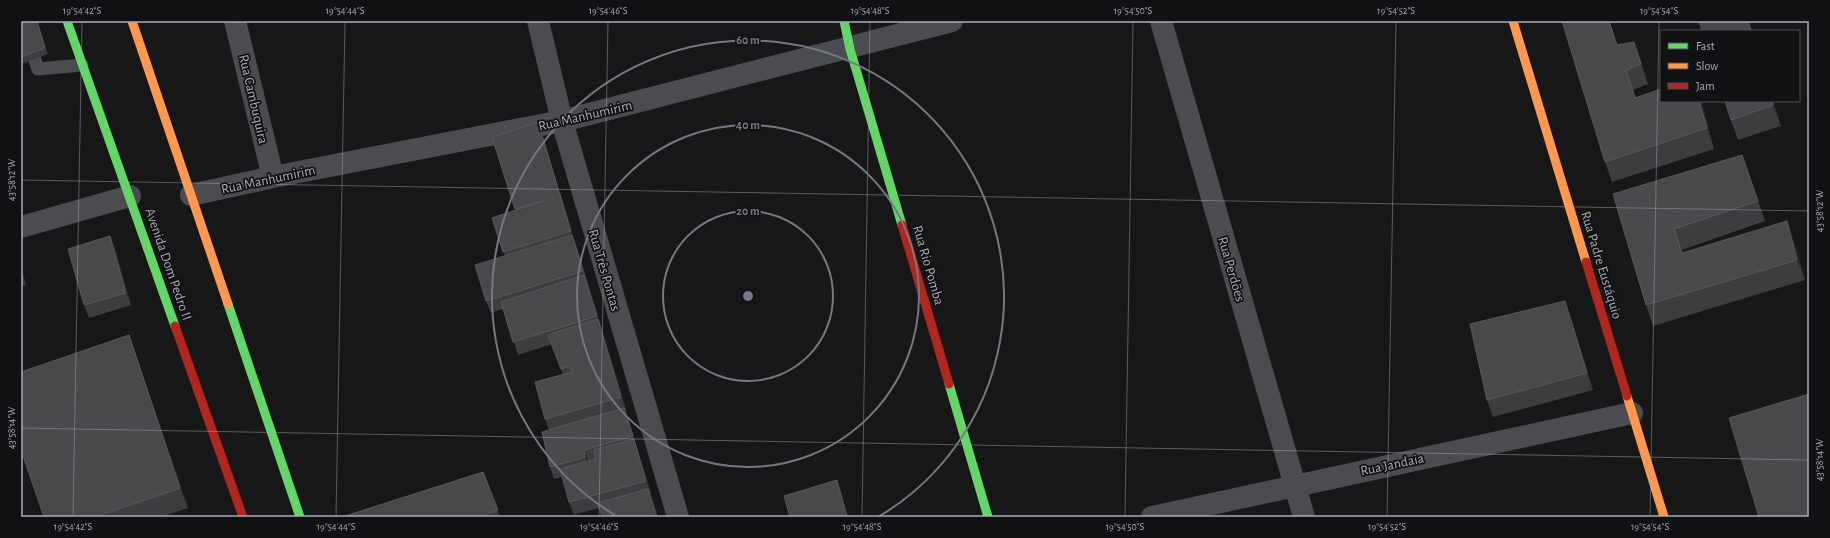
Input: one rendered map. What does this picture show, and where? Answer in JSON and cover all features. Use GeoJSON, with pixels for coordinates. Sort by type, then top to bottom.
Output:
{"type":"FeatureCollection","features":[{"type":"Feature","properties":{"kind":"main road","name":"Avenida Dom Pedro II"},"geometry":{"type":"LineString","coordinates":[[67,21],[243,517]]}},
{"type":"Feature","properties":{"kind":"main road"},"geometry":{"type":"LineString","coordinates":[[132,21],[300,517]]}},
{"type":"Feature","properties":{"kind":"main road","name":"Rua Rio Pomba"},"geometry":{"type":"LineString","coordinates":[[844,21],[850,49],[988,517]]}},
{"type":"Feature","properties":{"kind":"main road","name":"Rua Padre Eustáquio"},"geometry":{"type":"LineString","coordinates":[[1513,21],[1664,517]]}},
{"type":"Feature","properties":{"kind":"street","name":"Rua Cambuquira"},"geometry":{"type":"LineString","coordinates":[[235,21],[272,177]]}},
{"type":"Feature","properties":{"kind":"street","name":"Rua Três Pontas"},"geometry":{"type":"LineString","coordinates":[[538,21],[562,121],[678,517]]}},
{"type":"Feature","properties":{"kind":"street","name":"Rua Manhumirim"},"geometry":{"type":"LineString","coordinates":[[191,195],[272,177],[562,121],[850,49],[952,21]]}},
{"type":"Feature","properties":{"kind":"street","name":"Rua Perdões"},"geometry":{"type":"LineString","coordinates":[[1161,21],[1304,517]]}},
{"type":"Feature","properties":{"kind":"street"},"geometry":{"type":"LineString","coordinates":[[21,227],[130,196]]}},
{"type":"Feature","properties":{"kind":"street","name":"Rua Jandaia"},"geometry":{"type":"LineString","coordinates":[[1152,517],[1294,485],[1632,413]]}},
{"type":"Feature","properties":{"kind":"lane"},"geometry":{"type":"LineString","coordinates":[[22,21],[38,69],[82,65]]}},
{"type":"Feature","properties":{"kind":"building"},"geometry":{"type":"Polygon","coordinates":[[[21,21],[37,21],[45,48],[21,57],[21,21]]]}},
{"type":"Feature","properties":{"kind":"building"},"geometry":{"type":"Polygon","coordinates":[[[1562,21],[1609,21],[1617,45],[1634,42],[1641,64],[1626,70],[1635,98],[1660,89],[1660,102],[1699,102],[1707,128],[1605,162],[1562,21]]]}},
{"type":"Feature","properties":{"kind":"building"},"geometry":{"type":"Polygon","coordinates":[[[1699,21],[1748,21],[1751,30],[1702,30],[1699,21]]]}},
{"type":"Feature","properties":{"kind":"building"},"geometry":{"type":"Polygon","coordinates":[[[1725,102],[1772,102],[1773,105],[1731,120],[1725,102]]]}},
{"type":"Feature","properties":{"kind":"building"},"geometry":{"type":"Polygon","coordinates":[[[538,122],[571,231],[503,252],[492,218],[543,201],[515,209],[492,137],[538,122]]]}},
{"type":"Feature","properties":{"kind":"building"},"geometry":{"type":"Polygon","coordinates":[[[1742,155],[1758,201],[1674,229],[1682,253],[1787,221],[1797,260],[1646,305],[1613,194],[1742,155]]]}},
{"type":"Feature","properties":{"kind":"building"},"geometry":{"type":"Polygon","coordinates":[[[572,235],[583,271],[486,301],[475,265],[572,235]]]}},
{"type":"Feature","properties":{"kind":"building"},"geometry":{"type":"Polygon","coordinates":[[[110,236],[126,293],[84,305],[68,249],[110,236]]]}},
{"type":"Feature","properties":{"kind":"building"},"geometry":{"type":"Polygon","coordinates":[[[584,275],[597,316],[513,342],[501,302],[584,275]]]}},
{"type":"Feature","properties":{"kind":"building"},"geometry":{"type":"Polygon","coordinates":[[[1565,301],[1587,373],[1487,400],[1470,324],[1565,301]]]}},
{"type":"Feature","properties":{"kind":"building"},"geometry":{"type":"Polygon","coordinates":[[[598,319],[621,397],[545,419],[535,382],[572,372],[570,366],[561,369],[548,335],[598,319]]]}},
{"type":"Feature","properties":{"kind":"building"},"geometry":{"type":"Polygon","coordinates":[[[129,335],[180,488],[95,517],[44,517],[21,450],[21,372],[129,335]]]}},
{"type":"Feature","properties":{"kind":"building"},"geometry":{"type":"Polygon","coordinates":[[[1809,394],[1809,517],[1759,517],[1729,418],[1809,394]]]}},
{"type":"Feature","properties":{"kind":"building"},"geometry":{"type":"Polygon","coordinates":[[[624,408],[633,436],[584,450],[585,457],[550,467],[542,432],[624,408]]]}},
{"type":"Feature","properties":{"kind":"building"},"geometry":{"type":"Polygon","coordinates":[[[634,439],[646,481],[569,502],[560,469],[596,459],[594,450],[634,439]]]}},
{"type":"Feature","properties":{"kind":"building"},"geometry":{"type":"Polygon","coordinates":[[[483,472],[498,510],[478,517],[342,517],[483,472]]]}},
{"type":"Feature","properties":{"kind":"building"},"geometry":{"type":"Polygon","coordinates":[[[837,480],[847,517],[790,517],[784,496],[837,480]]]}},
{"type":"Feature","properties":{"kind":"building"},"geometry":{"type":"Polygon","coordinates":[[[648,489],[657,517],[602,517],[598,503],[648,489]]]}},
{"type":"Feature","properties":{"kind":"traffic: fast"},"geometry":{"type":"LineString","coordinates":[[67,21],[175,326]]}},
{"type":"Feature","properties":{"kind":"traffic: fast"},"geometry":{"type":"LineString","coordinates":[[844,21],[850,49],[902,225]]}},
{"type":"Feature","properties":{"kind":"traffic: fast"},"geometry":{"type":"LineString","coordinates":[[228,304],[300,517]]}},
{"type":"Feature","properties":{"kind":"traffic: fast"},"geometry":{"type":"LineString","coordinates":[[949,384],[988,517]]}},
{"type":"Feature","properties":{"kind":"traffic: slow"},"geometry":{"type":"LineString","coordinates":[[132,21],[228,304]]}},
{"type":"Feature","properties":{"kind":"traffic: slow"},"geometry":{"type":"LineString","coordinates":[[1513,21],[1586,262]]}},
{"type":"Feature","properties":{"kind":"traffic: slow"},"geometry":{"type":"LineString","coordinates":[[1627,396],[1664,517]]}},
{"type":"Feature","properties":{"kind":"traffic: jam"},"geometry":{"type":"LineString","coordinates":[[902,225],[949,384]]}},
{"type":"Feature","properties":{"kind":"traffic: jam"},"geometry":{"type":"LineString","coordinates":[[1586,262],[1627,396]]}},
{"type":"Feature","properties":{"kind":"traffic: jam"},"geometry":{"type":"LineString","coordinates":[[175,326],[243,517]]}}]}
